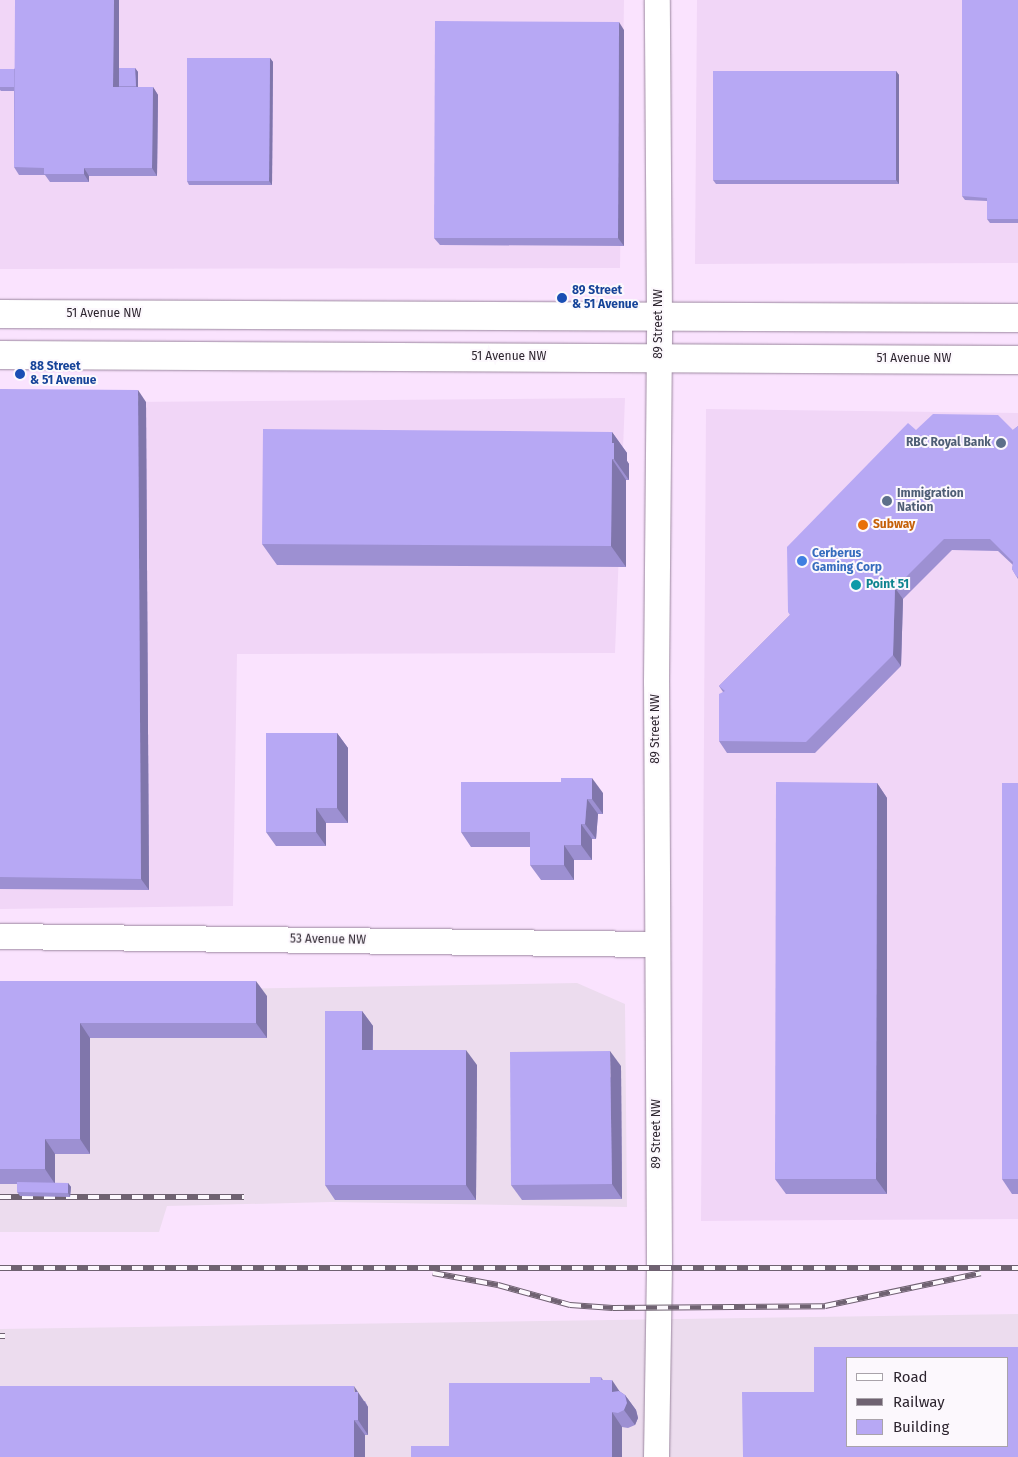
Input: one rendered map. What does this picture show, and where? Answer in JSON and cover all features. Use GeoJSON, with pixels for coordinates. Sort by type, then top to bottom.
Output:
{"type":"FeatureCollection","features":[{"type":"Feature","properties":{"kind":"main road","name":"51 Avenue NW"},"geometry":{"type":"LineString","coordinates":[[0,314],[1018,318]]}},
{"type":"Feature","properties":{"kind":"main road","name":"51 Avenue NW"},"geometry":{"type":"LineString","coordinates":[[0,355],[1018,360]]}},
{"type":"Feature","properties":{"kind":"street","name":"89 Street NW"},"geometry":{"type":"LineString","coordinates":[[656,1457],[659,358],[657,0]]}},
{"type":"Feature","properties":{"kind":"street","name":"53 Avenue NW"},"geometry":{"type":"LineString","coordinates":[[0,936],[656,944]]}},
{"type":"Feature","properties":{"kind":"shaded area"},"geometry":{"type":"Polygon","coordinates":[[[0,0],[624,0],[620,268],[0,269],[0,0]]]}},
{"type":"Feature","properties":{"kind":"shaded area"},"geometry":{"type":"Polygon","coordinates":[[[697,0],[1018,0],[1018,263],[695,264],[697,0]]]}},
{"type":"Feature","properties":{"kind":"shaded area"},"geometry":{"type":"Polygon","coordinates":[[[625,398],[615,653],[237,654],[233,906],[0,909],[0,403],[625,398]]]}},
{"type":"Feature","properties":{"kind":"shaded area"},"geometry":{"type":"Polygon","coordinates":[[[706,409],[1018,413],[1018,1219],[701,1221],[706,409]]]}},
{"type":"Feature","properties":{"kind":"shaded area"},"geometry":{"type":"Polygon","coordinates":[[[577,983],[625,1004],[627,1207],[331,1202],[167,1206],[159,1232],[0,1232],[0,993],[577,983]]]}},
{"type":"Feature","properties":{"kind":"shaded area"},"geometry":{"type":"Polygon","coordinates":[[[1018,1314],[1018,1457],[0,1457],[0,1329],[1018,1314]]]}},
{"type":"Feature","properties":{"kind":"building"},"geometry":{"type":"Polygon","coordinates":[[[15,0],[114,0],[113,87],[153,87],[152,168],[84,168],[84,174],[44,174],[44,168],[14,167],[15,0]]]}},
{"type":"Feature","properties":{"kind":"building"},"geometry":{"type":"Polygon","coordinates":[[[962,0],[1018,0],[1018,219],[987,219],[987,198],[962,196],[962,0]]]}},
{"type":"Feature","properties":{"kind":"building"},"geometry":{"type":"Polygon","coordinates":[[[435,21],[619,22],[618,238],[434,238],[435,21]]]}},
{"type":"Feature","properties":{"kind":"building"},"geometry":{"type":"Polygon","coordinates":[[[187,58],[270,58],[269,181],[187,181],[187,58]]]}},
{"type":"Feature","properties":{"kind":"building"},"geometry":{"type":"Polygon","coordinates":[[[119,68],[135,68],[136,86],[119,86],[119,68]]]}},
{"type":"Feature","properties":{"kind":"building"},"geometry":{"type":"Polygon","coordinates":[[[0,69],[14,69],[14,87],[0,87],[0,69]]]}},
{"type":"Feature","properties":{"kind":"building"},"geometry":{"type":"Polygon","coordinates":[[[713,71],[896,71],[896,180],[713,180],[713,71]]]}},
{"type":"Feature","properties":{"kind":"building"},"geometry":{"type":"Polygon","coordinates":[[[0,389],[138,390],[141,879],[0,877],[0,389]]]}},
{"type":"Feature","properties":{"kind":"building","name":"Point 51"},"geometry":{"type":"Polygon","coordinates":[[[933,414],[998,415],[1013,430],[1018,426],[1018,577],[1012,569],[1013,562],[990,539],[944,539],[895,588],[893,655],[806,742],[719,741],[719,694],[725,691],[719,686],[790,615],[788,612],[787,547],[908,423],[916,430],[933,414]]]}},
{"type":"Feature","properties":{"kind":"building"},"geometry":{"type":"Polygon","coordinates":[[[263,429],[612,432],[614,459],[612,459],[611,546],[262,544],[263,429]]]}},
{"type":"Feature","properties":{"kind":"building"},"geometry":{"type":"Polygon","coordinates":[[[266,733],[337,733],[337,808],[316,808],[316,832],[266,832],[266,733]]]}},
{"type":"Feature","properties":{"kind":"building"},"geometry":{"type":"Polygon","coordinates":[[[561,778],[592,778],[592,799],[587,799],[585,824],[581,824],[581,845],[564,845],[564,865],[530,865],[530,832],[461,832],[461,782],[561,782],[561,778]]]}},
{"type":"Feature","properties":{"kind":"building"},"geometry":{"type":"Polygon","coordinates":[[[776,782],[877,783],[876,1179],[775,1179],[776,782]]]}},
{"type":"Feature","properties":{"kind":"building"},"geometry":{"type":"Polygon","coordinates":[[[1002,783],[1018,783],[1018,1179],[1002,1179],[1002,783]]]}},
{"type":"Feature","properties":{"kind":"building"},"geometry":{"type":"Polygon","coordinates":[[[0,981],[256,981],[256,1023],[80,1023],[80,1139],[45,1139],[45,1169],[0,1169],[0,981]]]}},
{"type":"Feature","properties":{"kind":"building"},"geometry":{"type":"Polygon","coordinates":[[[325,1011],[362,1011],[362,1050],[466,1050],[466,1185],[325,1185],[325,1011]]]}},
{"type":"Feature","properties":{"kind":"building"},"geometry":{"type":"Polygon","coordinates":[[[610,1051],[612,1184],[511,1185],[510,1052],[610,1051]]]}},
{"type":"Feature","properties":{"kind":"building"},"geometry":{"type":"Polygon","coordinates":[[[17,1182],[68,1183],[68,1193],[17,1192],[17,1182]]]}},
{"type":"Feature","properties":{"kind":"building"},"geometry":{"type":"Polygon","coordinates":[[[814,1347],[1018,1347],[1018,1457],[743,1457],[742,1392],[814,1392],[814,1347]]]}},
{"type":"Feature","properties":{"kind":"building"},"geometry":{"type":"Polygon","coordinates":[[[590,1377],[612,1380],[612,1392],[619,1391],[625,1395],[627,1403],[624,1410],[618,1413],[612,1412],[612,1457],[411,1457],[411,1446],[449,1446],[449,1383],[590,1383],[590,1377]]]}},
{"type":"Feature","properties":{"kind":"building"},"geometry":{"type":"Polygon","coordinates":[[[0,1386],[354,1386],[354,1392],[358,1392],[358,1420],[354,1420],[354,1457],[0,1457],[0,1386]]]}},
{"type":"Feature","properties":{"kind":"railway"},"geometry":{"type":"LineString","coordinates":[[0,1197],[244,1197]]}},
{"type":"Feature","properties":{"kind":"railway"},"geometry":{"type":"LineString","coordinates":[[0,1268],[1018,1268]]}},
{"type":"Feature","properties":{"kind":"railway"},"geometry":{"type":"LineString","coordinates":[[433,1273],[498,1285],[570,1305],[613,1308],[825,1306],[981,1273]]}},
{"type":"Feature","properties":{"kind":"railway"},"geometry":{"type":"LineString","coordinates":[[0,1336],[5,1336]]}},
{"type":"Feature","properties":{"kind":"place","name":"89 Street & 51 Avenue"},"geometry":{"type":"Point","coordinates":[562,298]}},
{"type":"Feature","properties":{"kind":"place","name":"88 Street & 51 Avenue"},"geometry":{"type":"Point","coordinates":[20,374]}},
{"type":"Feature","properties":{"kind":"place","name":"RBC Royal Bank"},"geometry":{"type":"Point","coordinates":[1001,443]}},
{"type":"Feature","properties":{"kind":"place","name":"Immigration Nation"},"geometry":{"type":"Point","coordinates":[887,501]}},
{"type":"Feature","properties":{"kind":"place","name":"Subway"},"geometry":{"type":"Point","coordinates":[863,525]}},
{"type":"Feature","properties":{"kind":"place","name":"Cerberus Gaming Corp"},"geometry":{"type":"Point","coordinates":[802,561]}},
{"type":"Feature","properties":{"kind":"place","name":"Point 51"},"geometry":{"type":"Point","coordinates":[856,585]}}]}
